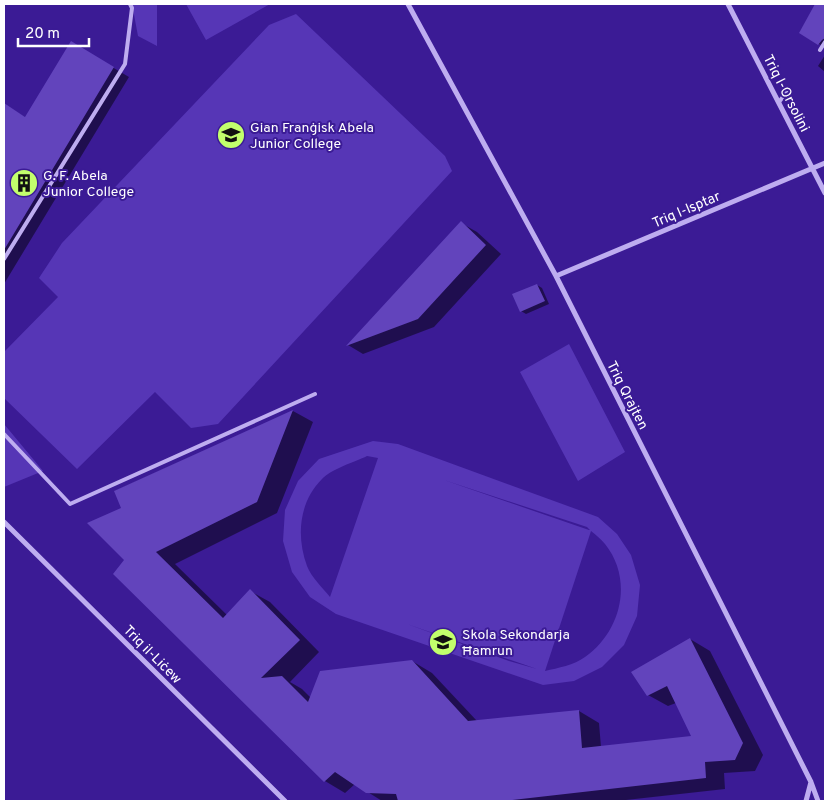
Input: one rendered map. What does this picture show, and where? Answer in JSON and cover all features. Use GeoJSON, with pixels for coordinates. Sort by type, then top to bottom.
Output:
{"type":"FeatureCollection","features":[{"type":"Feature","properties":{"kind":"street","name":"Triq Qrajten"},"geometry":{"type":"LineString","coordinates":[[408,4],[556,276],[812,782],[818,801]]}},
{"type":"Feature","properties":{"kind":"street","name":"Triq l-Orsolini"},"geometry":{"type":"LineString","coordinates":[[728,4],[825,193]]}},
{"type":"Feature","properties":{"kind":"street","name":"Triq l-Isptar"},"geometry":{"type":"LineString","coordinates":[[556,276],[825,163]]}},
{"type":"Feature","properties":{"kind":"street","name":"Triq il-Liċew"},"geometry":{"type":"LineString","coordinates":[[4,522],[285,801]]}},
{"type":"Feature","properties":{"kind":"street"},"geometry":{"type":"LineString","coordinates":[[806,801],[812,782]]}},
{"type":"Feature","properties":{"kind":"lane"},"geometry":{"type":"LineString","coordinates":[[4,260],[125,64],[132,8],[130,4]]}},
{"type":"Feature","properties":{"kind":"lane"},"geometry":{"type":"LineString","coordinates":[[820,50],[825,42]]}},
{"type":"Feature","properties":{"kind":"lane"},"geometry":{"type":"LineString","coordinates":[[779,102],[789,89]]}},
{"type":"Feature","properties":{"kind":"lane"},"geometry":{"type":"LineString","coordinates":[[4,434],[70,504],[315,394]]}},
{"type":"Feature","properties":{"kind":"shaded area"},"geometry":{"type":"Polygon","coordinates":[[[132,4],[157,4],[157,46],[138,36],[132,4]]]}},
{"type":"Feature","properties":{"kind":"shaded area"},"geometry":{"type":"Polygon","coordinates":[[[186,4],[270,4],[206,40],[186,4]]]}},
{"type":"Feature","properties":{"kind":"shaded area"},"geometry":{"type":"Polygon","coordinates":[[[296,14],[445,156],[452,171],[218,424],[191,428],[155,392],[77,469],[4,398],[4,352],[58,297],[39,278],[62,243],[269,25],[296,14]]]}},
{"type":"Feature","properties":{"kind":"shaded area"},"geometry":{"type":"Polygon","coordinates":[[[569,344],[625,452],[578,481],[520,372],[569,344]]]}},
{"type":"Feature","properties":{"kind":"shaded area"},"geometry":{"type":"Polygon","coordinates":[[[4,424],[43,471],[4,487],[4,424]]]}},
{"type":"Feature","properties":{"kind":"shaded area"},"geometry":{"type":"Polygon","coordinates":[[[373,441],[398,444],[598,517],[617,534],[631,555],[640,585],[637,616],[624,645],[602,667],[574,681],[543,685],[336,614],[310,597],[292,572],[283,541],[285,510],[298,481],[319,459],[373,441]],[[367,456],[337,469],[322,479],[308,498],[304,509],[301,531],[301,543],[307,566],[311,574],[330,597],[378,458],[367,456]],[[444,480],[590,530],[587,527],[444,480]],[[591,531],[545,671],[581,660],[597,646],[615,620],[621,589],[619,573],[614,558],[605,544],[591,531]],[[407,624],[509,661],[537,669],[407,624]]]}},
{"type":"Feature","properties":{"kind":"building"},"geometry":{"type":"Polygon","coordinates":[[[815,4],[825,4],[825,38],[818,45],[799,33],[815,4]]]}},
{"type":"Feature","properties":{"kind":"building","name":"G. F. Abela Junior College"},"geometry":{"type":"Polygon","coordinates":[[[71,41],[114,67],[4,250],[4,103],[25,117],[71,41]]]}},
{"type":"Feature","properties":{"kind":"building"},"geometry":{"type":"Polygon","coordinates":[[[461,221],[486,245],[418,319],[346,346],[461,221]]]}},
{"type":"Feature","properties":{"kind":"building"},"geometry":{"type":"Polygon","coordinates":[[[537,284],[545,301],[520,312],[512,294],[537,284]]]}},
{"type":"Feature","properties":{"kind":"building"},"geometry":{"type":"Polygon","coordinates":[[[293,410],[257,502],[156,552],[223,618],[250,589],[300,640],[261,678],[282,676],[308,702],[320,671],[412,660],[468,721],[579,710],[582,748],[691,736],[667,686],[647,696],[631,672],[690,638],[743,743],[735,760],[705,762],[706,778],[503,801],[398,801],[396,794],[366,793],[335,772],[324,782],[113,574],[124,560],[87,523],[121,508],[114,491],[293,410]]]}},
{"type":"Feature","properties":{"kind":"place","name":"Gian Franġisk Abela Junior College"},"geometry":{"type":"Point","coordinates":[231,135]}},
{"type":"Feature","properties":{"kind":"place","name":"G. F. Abela Junior College"},"geometry":{"type":"Point","coordinates":[24,183]}},
{"type":"Feature","properties":{"kind":"place","name":"Skola Sekondarja Ħamrun"},"geometry":{"type":"Point","coordinates":[443,642]}}]}
